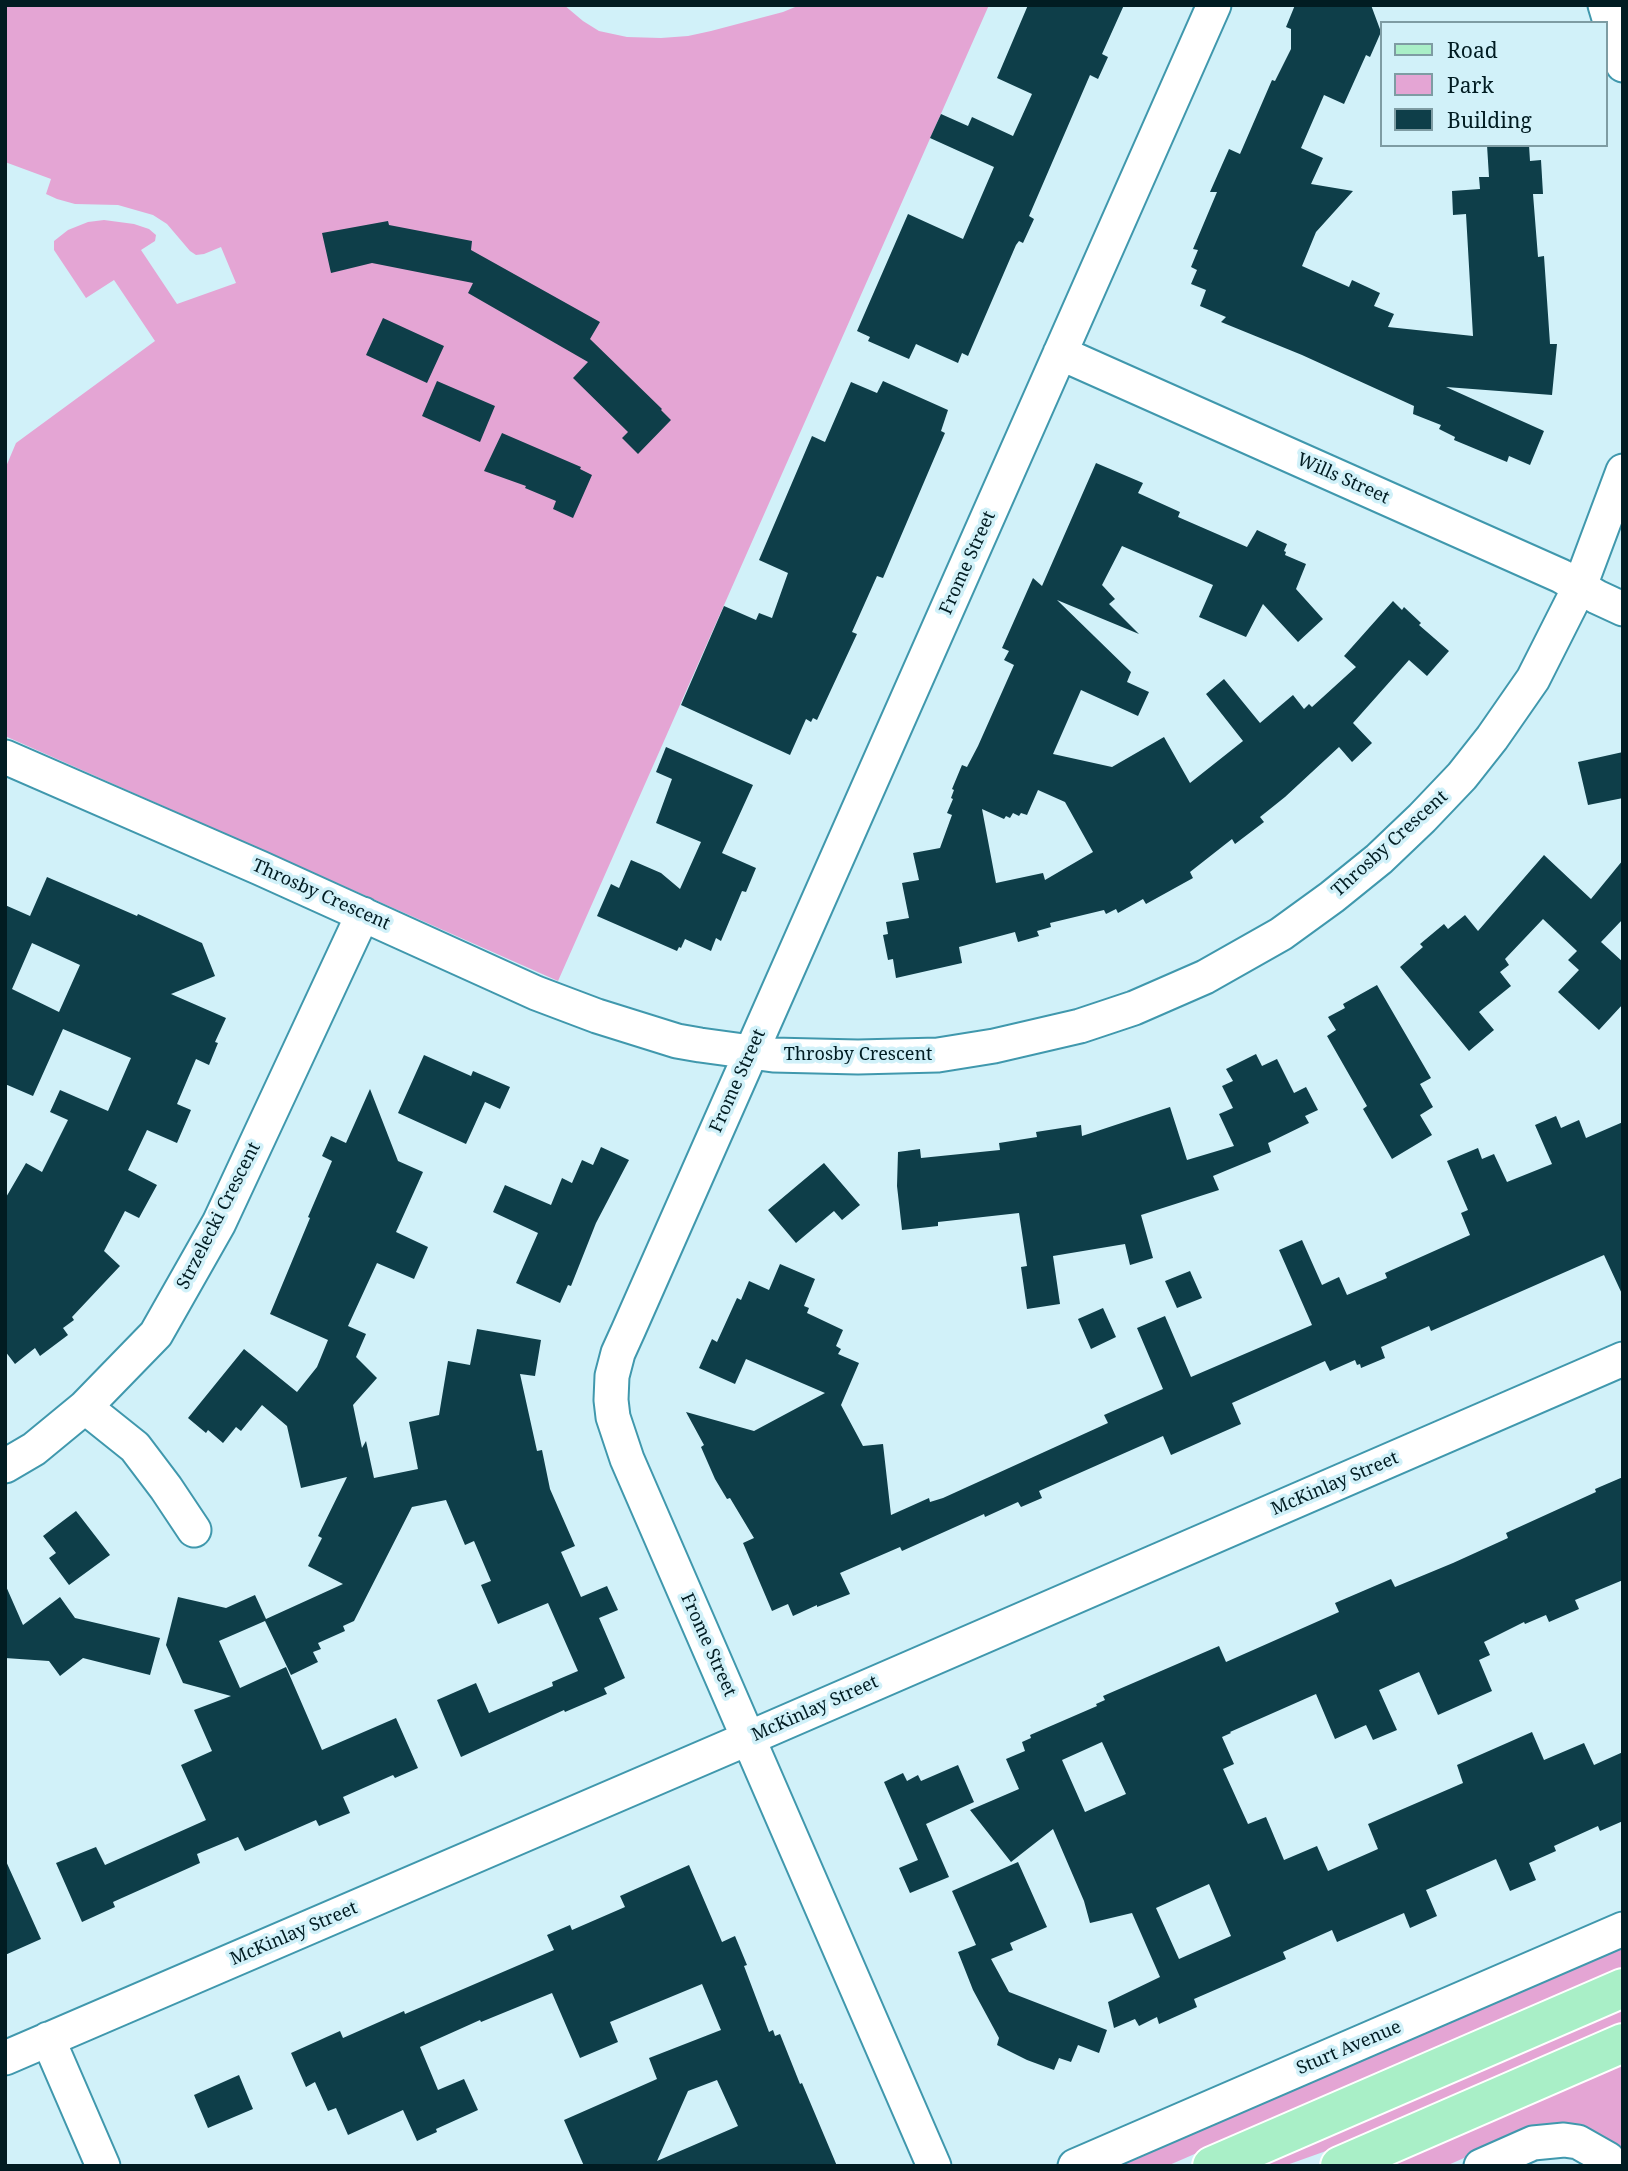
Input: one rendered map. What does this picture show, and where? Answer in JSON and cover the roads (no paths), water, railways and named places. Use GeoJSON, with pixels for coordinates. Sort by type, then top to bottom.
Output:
{"type":"FeatureCollection","features":[{"type":"Feature","properties":{"kind":"main road"},"geometry":{"type":"LineString","coordinates":[[1212,2166],[1623,1987]]}},
{"type":"Feature","properties":{"kind":"main road"},"geometry":{"type":"LineString","coordinates":[[1340,2166],[1623,2043]]}},
{"type":"Feature","properties":{"kind":"street","name":"Frome Street"},"geometry":{"type":"LineString","coordinates":[[934,2166],[624,1450],[613,1417],[612,1376],[618,1353],[750,1052],[1214,5]]}},
{"type":"Feature","properties":{"kind":"street"},"geometry":{"type":"LineString","coordinates":[[1605,5],[1623,65]]}},
{"type":"Feature","properties":{"kind":"street","name":"Wills Street"},"geometry":{"type":"LineString","coordinates":[[1060,353],[1561,576],[1623,609]]}},
{"type":"Feature","properties":{"kind":"street","name":"Throsby Crescent"},"geometry":{"type":"LineString","coordinates":[[5,757],[566,1005],[677,1041],[794,1056],[914,1056],[1022,1041],[1134,1008],[1205,977],[1257,949],[1324,904],[1372,865],[1422,818],[1462,776],[1533,679],[1580,586],[1623,471]]}},
{"type":"Feature","properties":{"kind":"street","name":"Strzelecki Crescent"},"geometry":{"type":"LineString","coordinates":[[5,1466],[34,1449],[85,1407],[156,1335],[213,1234],[363,914]]}},
{"type":"Feature","properties":{"kind":"street","name":"McKinlay Street"},"geometry":{"type":"LineString","coordinates":[[5,2058],[1623,1359]]}},
{"type":"Feature","properties":{"kind":"street"},"geometry":{"type":"LineString","coordinates":[[85,1407],[135,1447],[194,1530]]}},
{"type":"Feature","properties":{"kind":"street","name":"Sturt Avenue"},"geometry":{"type":"LineString","coordinates":[[1075,2166],[1623,1929]]}},
{"type":"Feature","properties":{"kind":"street"},"geometry":{"type":"LineString","coordinates":[[48,2039],[103,2166]]}},
{"type":"Feature","properties":{"kind":"street"},"geometry":{"type":"LineString","coordinates":[[1481,2166],[1533,2143],[1564,2140],[1578,2142],[1608,2159],[1613,2166]]}}]}
